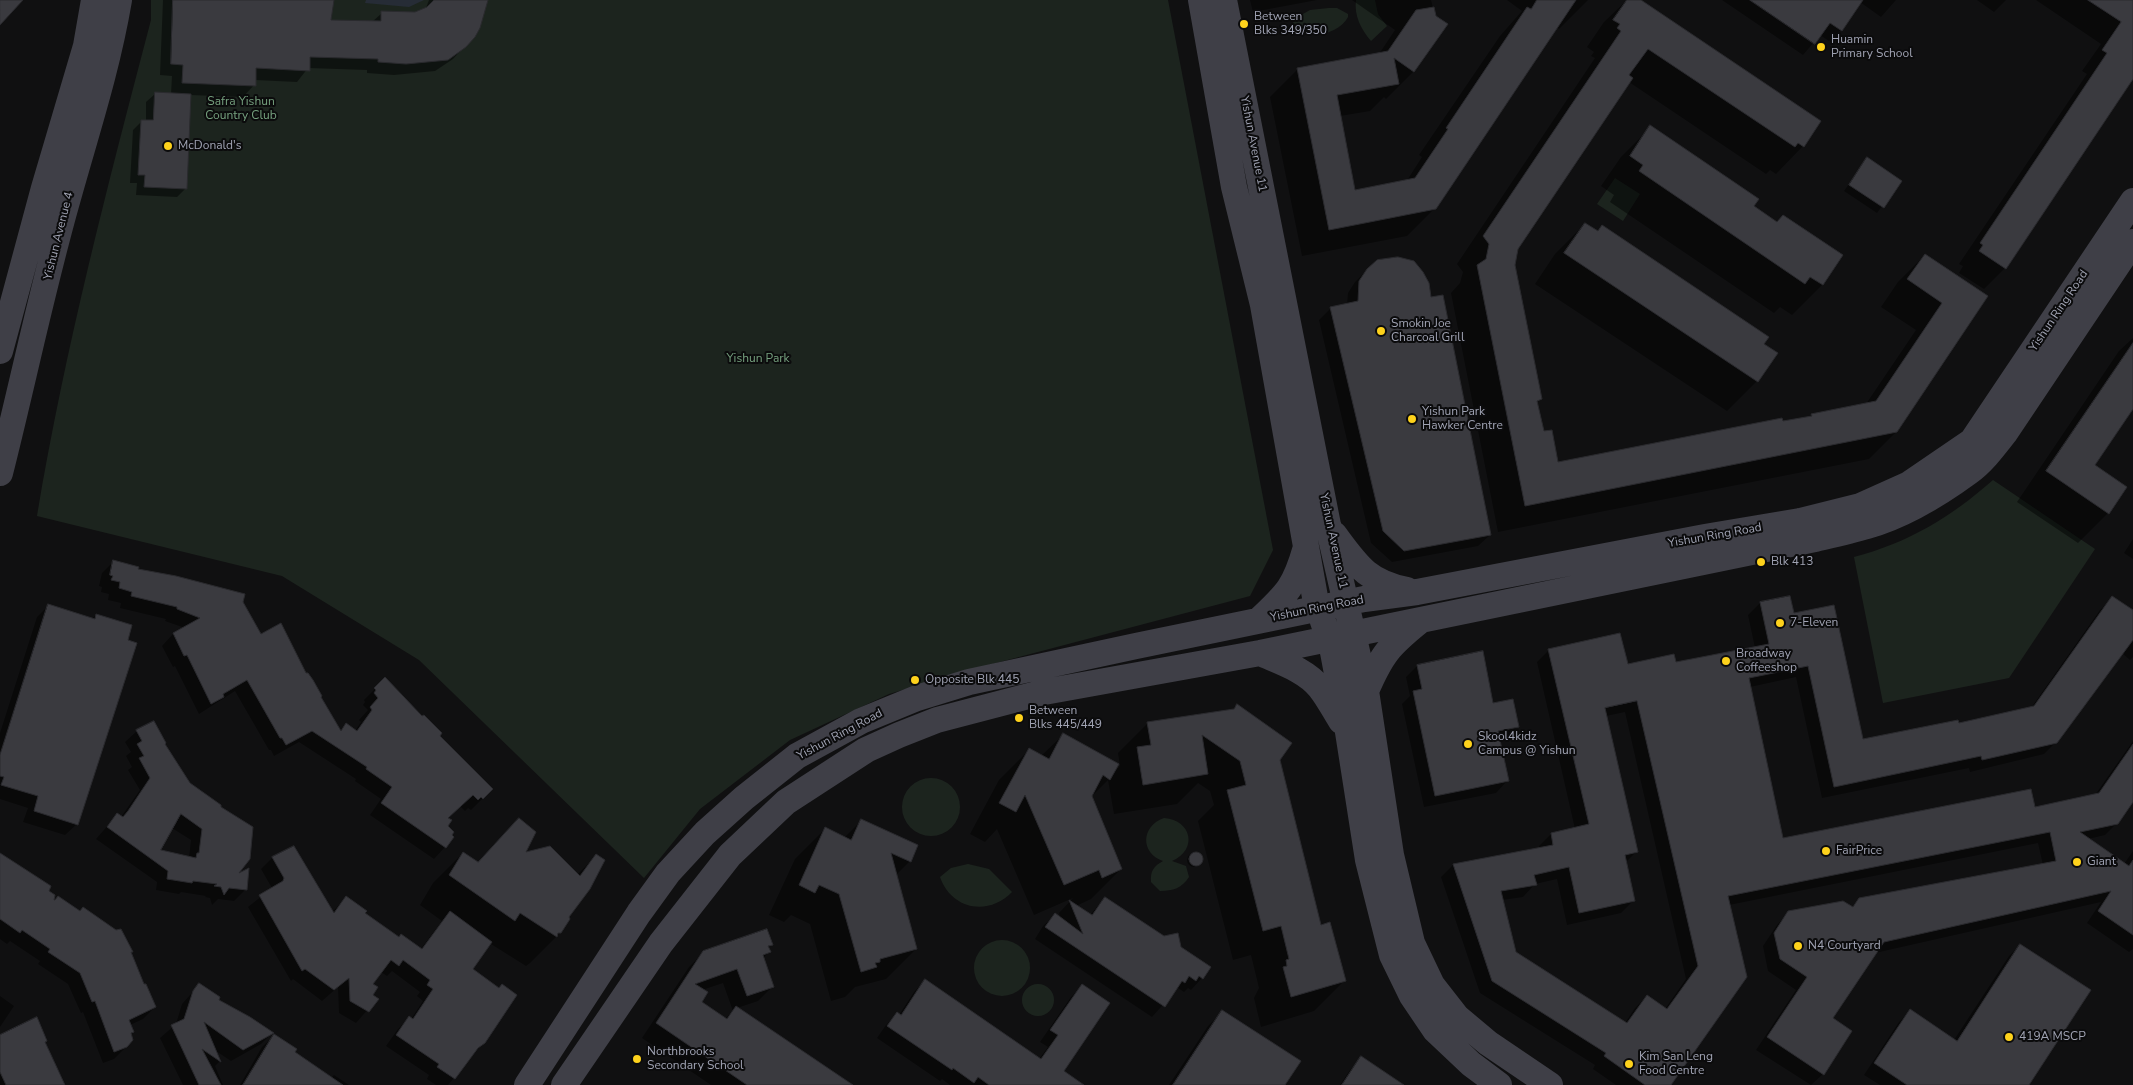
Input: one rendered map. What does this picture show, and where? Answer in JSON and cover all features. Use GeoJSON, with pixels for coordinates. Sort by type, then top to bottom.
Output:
{"type":"FeatureCollection","features":[{"type":"Feature","properties":{"kind":"main road","name":"Yishun Avenue 4"},"geometry":{"type":"LineString","coordinates":[[0,352],[44,188],[86,46],[94,0]]}},
{"type":"Feature","properties":{"kind":"main road","name":"Yishun Avenue 4"},"geometry":{"type":"LineString","coordinates":[[2,462],[68,198],[109,55],[119,0]]}},
{"type":"Feature","properties":{"kind":"main road","name":"Yishun Avenue 11"},"geometry":{"type":"LineString","coordinates":[[1201,0],[1234,187],[1272,296],[1321,486],[1346,603],[1341,637],[1348,732],[1368,860],[1392,955],[1412,996],[1436,1030],[1471,1064],[1499,1085]]}},
{"type":"Feature","properties":{"kind":"main road","name":"Yishun Avenue 11"},"geometry":{"type":"LineString","coordinates":[[1224,0],[1272,296],[1299,506],[1306,546],[1319,608],[1341,637],[1366,691],[1391,855],[1412,943],[1432,985],[1457,1017],[1488,1043],[1550,1085]]}},
{"type":"Feature","properties":{"kind":"main road","name":"Yishun Ring Road"},"geometry":{"type":"LineString","coordinates":[[527,1085],[633,921],[668,873],[704,834],[744,798],[797,756],[861,720],[916,698],[969,682],[1258,620],[1800,521],[1860,506],[1908,484],[1972,441],[1980,432],[2133,201]]}},
{"type":"Feature","properties":{"kind":"main road","name":"Yishun Ring Road"},"geometry":{"type":"LineString","coordinates":[[564,1085],[661,943],[730,855],[786,802],[866,750],[937,720],[1044,692],[1341,637],[1815,539],[1868,526],[1903,512],[1970,472],[1989,454],[2133,242]]}},
{"type":"Feature","properties":{"kind":"main road"},"geometry":{"type":"LineString","coordinates":[[1299,506],[1310,503],[1321,486]]}},
{"type":"Feature","properties":{"kind":"main road"},"geometry":{"type":"LineString","coordinates":[[1328,525],[1356,563],[1370,577],[1390,587],[1417,592]]}},
{"type":"Feature","properties":{"kind":"main road"},"geometry":{"type":"LineString","coordinates":[[1258,620],[1288,592],[1298,573],[1306,546]]}},
{"type":"Feature","properties":{"kind":"main road"},"geometry":{"type":"LineString","coordinates":[[1366,691],[1384,654],[1420,621]]}},
{"type":"Feature","properties":{"kind":"main road"},"geometry":{"type":"LineString","coordinates":[[1260,653],[1290,666],[1319,687],[1348,732]]}},
{"type":"Feature","properties":{"kind":"green space","name":"Yishun Park"},"geometry":{"type":"Polygon","coordinates":[[[151,0],[1168,0],[1273,550],[1250,596],[981,667],[889,694],[790,740],[700,809],[644,878],[419,660],[282,576],[37,516],[74,328],[103,205],[151,20],[151,0]]]}},
{"type":"Feature","properties":{"kind":"green space"},"geometry":{"type":"Polygon","coordinates":[[[1356,0],[1375,0],[1378,14],[1387,26],[1371,41],[1359,22],[1356,0]]]}},
{"type":"Feature","properties":{"kind":"green space"},"geometry":{"type":"Polygon","coordinates":[[[1337,8],[1348,14],[1344,23],[1338,28],[1316,35],[1293,29],[1293,23],[1296,18],[1310,10],[1337,8]]]}},
{"type":"Feature","properties":{"kind":"green space"},"geometry":{"type":"Polygon","coordinates":[[[1615,178],[1640,194],[1623,221],[1597,204],[1615,178]]]}},
{"type":"Feature","properties":{"kind":"green space"},"geometry":{"type":"Polygon","coordinates":[[[1993,480],[2095,549],[2009,678],[1883,703],[1854,557],[1893,544],[1928,527],[1961,506],[1993,480]]]}},
{"type":"Feature","properties":{"kind":"green space"},"geometry":{"type":"Polygon","coordinates":[[[925,778],[937,778],[947,782],[956,791],[960,813],[952,828],[937,836],[925,836],[915,832],[906,823],[902,813],[902,801],[906,791],[915,782],[925,778]]]}},
{"type":"Feature","properties":{"kind":"green space"},"geometry":{"type":"Polygon","coordinates":[[[1164,818],[1181,824],[1186,830],[1188,843],[1186,850],[1172,861],[1186,866],[1189,877],[1177,888],[1160,891],[1151,882],[1151,875],[1155,867],[1163,861],[1150,852],[1146,839],[1151,827],[1164,818]]]}},
{"type":"Feature","properties":{"kind":"green space"},"geometry":{"type":"Polygon","coordinates":[[[968,864],[989,869],[1012,892],[992,905],[982,907],[971,906],[961,902],[945,888],[940,877],[951,868],[968,864]]]}},
{"type":"Feature","properties":{"kind":"green space"},"geometry":{"type":"Polygon","coordinates":[[[1002,940],[1013,942],[1022,948],[1028,957],[1030,968],[1028,979],[1022,988],[1013,994],[1002,996],[991,994],[982,988],[976,979],[974,968],[976,957],[982,948],[991,942],[1002,940]]]}},
{"type":"Feature","properties":{"kind":"green space"},"geometry":{"type":"Polygon","coordinates":[[[1038,984],[1050,988],[1054,1000],[1050,1012],[1038,1016],[1026,1012],[1022,1000],[1026,988],[1038,984]]]}},
{"type":"Feature","properties":{"kind":"shaded area"},"geometry":{"type":"Polygon","coordinates":[[[366,0],[424,0],[409,7],[365,3],[366,0]]]}},
{"type":"Feature","properties":{"kind":"building"},"geometry":{"type":"Polygon","coordinates":[[[0,0],[23,0],[0,25],[0,0]]]}},
{"type":"Feature","properties":{"kind":"building"},"geometry":{"type":"Polygon","coordinates":[[[173,0],[334,0],[331,20],[381,21],[381,11],[415,12],[427,7],[434,0],[488,0],[480,28],[475,37],[466,47],[448,60],[406,64],[378,62],[378,59],[310,57],[310,71],[256,68],[256,86],[182,83],[183,65],[171,64],[173,0]]]}},
{"type":"Feature","properties":{"kind":"building"},"geometry":{"type":"Polygon","coordinates":[[[1537,0],[1576,0],[1436,209],[1329,230],[1297,68],[1388,51],[1416,10],[1434,7],[1436,16],[1448,24],[1414,72],[1394,58],[1399,84],[1337,95],[1355,190],[1415,178],[1527,7],[1531,9],[1537,0]]]}},
{"type":"Feature","properties":{"kind":"building"},"geometry":{"type":"Polygon","coordinates":[[[1627,0],[1641,0],[1821,121],[1804,147],[1798,143],[1795,147],[1648,49],[1629,75],[1633,78],[1518,249],[1515,265],[1542,399],[1537,401],[1544,431],[1552,430],[1558,462],[1782,418],[1783,421],[1812,416],[1811,414],[1876,401],[1942,303],[1907,279],[1925,254],[1988,296],[1897,432],[1525,506],[1477,265],[1486,259],[1489,244],[1483,236],[1621,31],[1617,28],[1620,24],[1613,20],[1627,0]]]}},
{"type":"Feature","properties":{"kind":"building"},"geometry":{"type":"Polygon","coordinates":[[[1750,0],[1863,0],[1842,31],[1830,23],[1815,44],[1750,0]]]}},
{"type":"Feature","properties":{"kind":"building"},"geometry":{"type":"Polygon","coordinates":[[[2088,0],[2133,0],[2133,79],[2006,269],[1979,251],[1983,245],[1980,243],[2107,53],[2102,50],[2121,22],[2088,0]]]}},
{"type":"Feature","properties":{"kind":"building","name":"McDonald's"},"geometry":{"type":"Polygon","coordinates":[[[155,92],[191,94],[187,189],[144,187],[145,175],[138,175],[141,120],[153,120],[155,92]]]}},
{"type":"Feature","properties":{"kind":"building"},"geometry":{"type":"Polygon","coordinates":[[[1650,125],[1759,199],[1754,206],[1777,222],[1783,215],[1843,255],[1823,285],[1810,277],[1805,284],[1639,171],[1643,165],[1630,156],[1650,125]]]}},
{"type":"Feature","properties":{"kind":"building"},"geometry":{"type":"Polygon","coordinates":[[[1867,157],[1902,181],[1884,208],[1849,185],[1867,157]]]}},
{"type":"Feature","properties":{"kind":"building"},"geometry":{"type":"Polygon","coordinates":[[[1585,223],[1598,231],[1602,225],[1769,337],[1764,344],[1778,353],[1758,382],[1564,253],[1585,223]]]}},
{"type":"Feature","properties":{"kind":"building","name":"Yishun Park Hawker Centre"},"geometry":{"type":"Polygon","coordinates":[[[1398,257],[1414,261],[1429,283],[1431,297],[1443,295],[1491,535],[1404,551],[1383,531],[1330,307],[1358,301],[1359,281],[1367,269],[1377,260],[1398,257]]]}},
{"type":"Feature","properties":{"kind":"building"},"geometry":{"type":"Polygon","coordinates":[[[2133,343],[2133,409],[2095,465],[2127,487],[2109,514],[2046,471],[2133,343]]]}},
{"type":"Feature","properties":{"kind":"building"},"geometry":{"type":"Polygon","coordinates":[[[113,560],[139,567],[138,569],[176,576],[245,594],[243,602],[261,634],[281,623],[306,673],[313,680],[341,731],[346,723],[357,731],[372,710],[370,707],[378,698],[374,693],[376,690],[374,688],[385,677],[422,716],[424,715],[442,733],[440,736],[493,789],[483,799],[481,797],[478,800],[473,795],[448,818],[452,820],[448,826],[454,832],[452,835],[454,837],[446,848],[381,803],[392,787],[366,769],[367,767],[312,731],[286,745],[282,738],[280,738],[247,680],[223,694],[224,697],[211,704],[187,655],[184,656],[173,633],[200,618],[177,609],[177,607],[131,596],[132,592],[119,588],[120,582],[111,580],[113,576],[110,575],[113,560]]]}},
{"type":"Feature","properties":{"kind":"building"},"geometry":{"type":"Polygon","coordinates":[[[1790,596],[1794,613],[1834,605],[1863,739],[1958,720],[1959,723],[2034,706],[2112,596],[2133,610],[2133,640],[2057,743],[1982,760],[1981,756],[1834,787],[1808,666],[1749,678],[1783,838],[2031,789],[2035,807],[2099,793],[2133,744],[2133,802],[2118,824],[2080,832],[2129,866],[2133,860],[2133,935],[2098,911],[2111,891],[1884,942],[1833,1018],[1852,1031],[1824,1075],[1767,1037],[1807,977],[1780,959],[1774,933],[1788,911],[1843,901],[1853,907],[1859,898],[2056,861],[2050,832],[1728,896],[1747,977],[1671,1085],[1645,1085],[1604,1056],[1606,1053],[1492,981],[1453,864],[1553,845],[1551,833],[1589,824],[1548,649],[1620,633],[1628,664],[1674,654],[1676,662],[1769,644],[1760,602],[1790,596]],[[1637,701],[1605,708],[1638,852],[1625,855],[1635,901],[1579,913],[1569,867],[1534,875],[1537,885],[1501,891],[1516,952],[1627,1023],[1647,995],[1667,1009],[1698,966],[1637,701]]]}},
{"type":"Feature","properties":{"kind":"building"},"geometry":{"type":"Polygon","coordinates":[[[48,604],[95,619],[96,614],[132,625],[128,640],[137,643],[78,825],[34,811],[38,796],[1,785],[4,777],[0,776],[0,755],[48,604]]]}},
{"type":"Feature","properties":{"kind":"building"},"geometry":{"type":"Polygon","coordinates":[[[1483,651],[1493,703],[1513,699],[1519,727],[1498,731],[1509,781],[1435,796],[1413,691],[1422,689],[1417,665],[1483,651]]]}},
{"type":"Feature","properties":{"kind":"building"},"geometry":{"type":"Polygon","coordinates":[[[1237,704],[1292,743],[1280,760],[1321,925],[1330,922],[1346,981],[1291,997],[1283,967],[1287,966],[1286,960],[1289,959],[1281,926],[1263,931],[1227,790],[1246,785],[1240,761],[1202,735],[1208,774],[1143,785],[1137,747],[1151,745],[1147,722],[1234,709],[1237,704]]]}},
{"type":"Feature","properties":{"kind":"building"},"geometry":{"type":"Polygon","coordinates":[[[154,721],[165,744],[190,783],[221,805],[221,807],[253,827],[250,859],[239,873],[249,868],[247,890],[229,888],[224,895],[221,887],[214,886],[217,884],[167,879],[168,871],[107,827],[117,813],[123,817],[150,778],[139,758],[144,756],[137,744],[142,741],[136,730],[154,721]],[[181,814],[161,850],[196,858],[197,853],[199,853],[202,829],[181,814]]]}},
{"type":"Feature","properties":{"kind":"building"},"geometry":{"type":"Polygon","coordinates":[[[1063,733],[1119,764],[1110,780],[1103,775],[1092,796],[1122,869],[1102,878],[1099,870],[1064,885],[1025,795],[1016,812],[999,803],[1029,748],[1049,759],[1063,733]]]}},
{"type":"Feature","properties":{"kind":"building"},"geometry":{"type":"Polygon","coordinates":[[[519,818],[536,832],[526,852],[550,846],[580,876],[596,854],[605,860],[590,889],[557,937],[520,913],[515,921],[449,875],[463,852],[478,862],[519,818]]]}},
{"type":"Feature","properties":{"kind":"building"},"geometry":{"type":"Polygon","coordinates":[[[861,819],[918,845],[911,862],[891,853],[917,949],[880,959],[880,962],[875,963],[877,967],[861,972],[839,894],[819,885],[815,893],[799,885],[825,827],[851,840],[861,819]]]}},
{"type":"Feature","properties":{"kind":"building"},"geometry":{"type":"Polygon","coordinates":[[[294,846],[334,913],[346,896],[367,911],[365,913],[399,937],[401,934],[422,949],[450,911],[492,942],[473,969],[499,988],[502,984],[517,995],[485,1043],[478,1048],[455,1079],[437,1067],[439,1064],[396,1035],[409,1016],[413,1019],[433,989],[427,985],[430,980],[403,960],[399,966],[391,960],[373,984],[378,987],[373,995],[379,999],[369,1012],[350,1001],[349,978],[334,990],[305,969],[302,971],[259,895],[283,881],[284,878],[272,857],[294,846]]]}},
{"type":"Feature","properties":{"kind":"building"},"geometry":{"type":"Polygon","coordinates":[[[1193,852],[1199,852],[1203,859],[1199,866],[1193,866],[1189,862],[1189,856],[1193,852]]]}},
{"type":"Feature","properties":{"kind":"building"},"geometry":{"type":"Polygon","coordinates":[[[0,853],[51,886],[49,891],[55,895],[54,900],[58,896],[80,911],[83,907],[116,930],[121,929],[133,952],[131,952],[144,984],[146,984],[156,1007],[129,1020],[134,1032],[131,1033],[133,1040],[127,1047],[114,1052],[95,1001],[92,1002],[80,973],[48,952],[50,949],[22,930],[20,933],[0,919],[0,853]]]}},
{"type":"Feature","properties":{"kind":"building"},"geometry":{"type":"Polygon","coordinates":[[[1105,897],[1164,936],[1178,933],[1181,947],[1211,967],[1203,979],[1199,976],[1196,981],[1189,976],[1185,983],[1182,981],[1165,1007],[1045,927],[1055,913],[1083,934],[1069,900],[1092,915],[1105,897]]]}},
{"type":"Feature","properties":{"kind":"building"},"geometry":{"type":"Polygon","coordinates":[[[767,929],[773,945],[768,946],[771,952],[763,955],[774,987],[747,996],[737,969],[695,984],[708,992],[702,1002],[727,1019],[736,1006],[853,1085],[747,1085],[656,1023],[703,951],[767,929]]]}},
{"type":"Feature","properties":{"kind":"building","name":"419A MSCP"},"geometry":{"type":"Polygon","coordinates":[[[2020,944],[2091,990],[2029,1085],[1907,1085],[1874,1063],[1910,1009],[1957,1041],[2020,944]]]}},
{"type":"Feature","properties":{"kind":"building"},"geometry":{"type":"Polygon","coordinates":[[[925,979],[1041,1059],[1058,1035],[1050,1030],[1082,984],[1110,1003],[1064,1071],[1084,1085],[989,1085],[978,1077],[974,1083],[953,1068],[952,1070],[887,1026],[897,1012],[901,1015],[925,979]]]}},
{"type":"Feature","properties":{"kind":"building"},"geometry":{"type":"Polygon","coordinates":[[[199,983],[220,997],[219,1000],[274,1033],[243,1050],[204,1022],[221,1062],[202,1049],[221,1085],[199,1085],[171,1025],[184,1019],[193,991],[199,983]]]}},
{"type":"Feature","properties":{"kind":"building"},"geometry":{"type":"Polygon","coordinates":[[[1222,1010],[1301,1061],[1285,1085],[1173,1085],[1222,1010]]]}},
{"type":"Feature","properties":{"kind":"building"},"geometry":{"type":"Polygon","coordinates":[[[37,1017],[47,1041],[45,1042],[65,1085],[6,1085],[0,1072],[0,1035],[37,1017]]]}},
{"type":"Feature","properties":{"kind":"building"},"geometry":{"type":"Polygon","coordinates":[[[274,1034],[297,1049],[295,1052],[343,1085],[243,1085],[274,1034]]]}},
{"type":"Feature","properties":{"kind":"building"},"geometry":{"type":"Polygon","coordinates":[[[1361,1056],[1404,1085],[1342,1085],[1361,1056]]]}},
{"type":"Feature","properties":{"kind":"place","name":"Between Blks 349/350"},"geometry":{"type":"Point","coordinates":[1244,24]}},
{"type":"Feature","properties":{"kind":"place","name":"Huamin Primary School"},"geometry":{"type":"Point","coordinates":[1821,47]}},
{"type":"Feature","properties":{"kind":"place","name":"McDonald's"},"geometry":{"type":"Point","coordinates":[168,146]}},
{"type":"Feature","properties":{"kind":"place","name":"Smokin Joe Charcoal Grill"},"geometry":{"type":"Point","coordinates":[1381,331]}},
{"type":"Feature","properties":{"kind":"place","name":"Yishun Park Hawker Centre"},"geometry":{"type":"Point","coordinates":[1412,419]}},
{"type":"Feature","properties":{"kind":"place","name":"Blk 413"},"geometry":{"type":"Point","coordinates":[1761,562]}},
{"type":"Feature","properties":{"kind":"place","name":"7-Eleven"},"geometry":{"type":"Point","coordinates":[1780,623]}},
{"type":"Feature","properties":{"kind":"place","name":"Broadway Coffeeshop"},"geometry":{"type":"Point","coordinates":[1726,661]}},
{"type":"Feature","properties":{"kind":"place","name":"Opposite Blk 445"},"geometry":{"type":"Point","coordinates":[915,680]}},
{"type":"Feature","properties":{"kind":"place","name":"Between Blks 445/449"},"geometry":{"type":"Point","coordinates":[1019,718]}},
{"type":"Feature","properties":{"kind":"place","name":"Skool4kidz Campus @ Yishun"},"geometry":{"type":"Point","coordinates":[1468,744]}},
{"type":"Feature","properties":{"kind":"place","name":"FairPrice"},"geometry":{"type":"Point","coordinates":[1826,851]}},
{"type":"Feature","properties":{"kind":"place","name":"Giant"},"geometry":{"type":"Point","coordinates":[2077,862]}},
{"type":"Feature","properties":{"kind":"place","name":"N4 Courtyard"},"geometry":{"type":"Point","coordinates":[1798,946]}},
{"type":"Feature","properties":{"kind":"place","name":"419A MSCP"},"geometry":{"type":"Point","coordinates":[2009,1037]}},
{"type":"Feature","properties":{"kind":"place","name":"Northbrooks Secondary School"},"geometry":{"type":"Point","coordinates":[637,1059]}},
{"type":"Feature","properties":{"kind":"place","name":"Kim San Leng Food Centre"},"geometry":{"type":"Point","coordinates":[1629,1064]}},
{"type":"Feature","properties":{"kind":"park label","name":"Safra Yishun Country Club"},"geometry":{"type":"Point","coordinates":[241,109]}}]}
